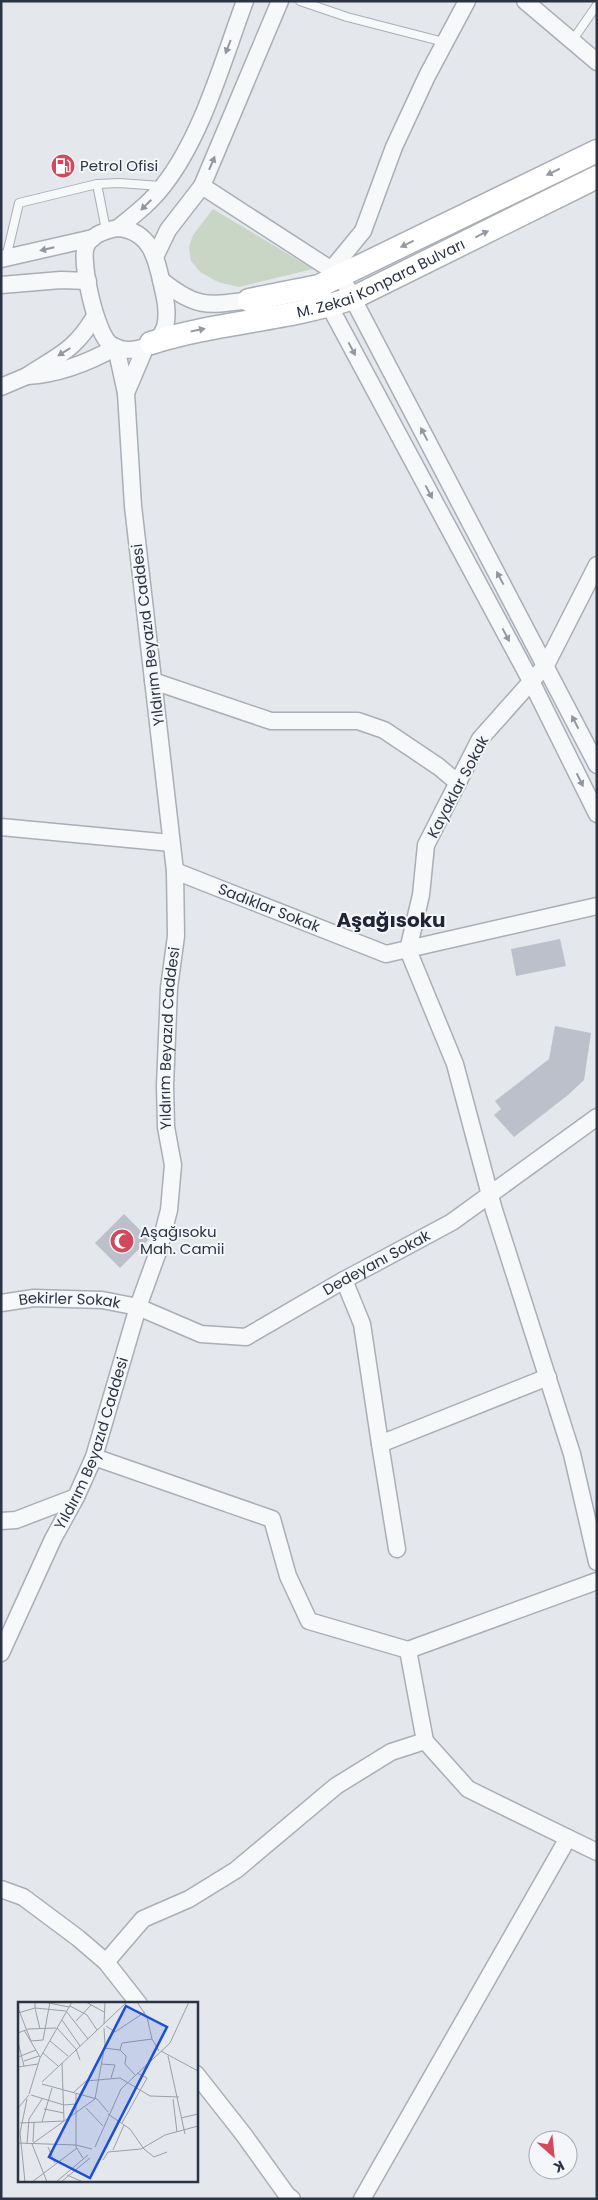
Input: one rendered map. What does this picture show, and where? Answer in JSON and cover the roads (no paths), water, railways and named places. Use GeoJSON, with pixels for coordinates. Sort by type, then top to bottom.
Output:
{"type":"FeatureCollection","features":[{"type":"Feature","properties":{"kind":"main road","name":"M. Zekai Konpara Bulvarı"},"geometry":{"type":"LineString","coordinates":[[249,300],[330,278],[597,151]]}},
{"type":"Feature","properties":{"kind":"main road","name":"M. Zekai Konpara Bulvarı"},"geometry":{"type":"LineString","coordinates":[[149,344],[193,331],[329,306],[353,298],[597,177]]}},
{"type":"Feature","properties":{"kind":"street"},"geometry":{"type":"LineString","coordinates":[[149,344],[133,350],[120,350],[102,335],[95,316],[88,281],[84,256],[87,244],[142,208],[163,186],[191,144],[245,1]]}},
{"type":"Feature","properties":{"kind":"street"},"geometry":{"type":"LineString","coordinates":[[155,257],[168,230],[202,186],[280,1]]}},
{"type":"Feature","properties":{"kind":"street"},"geometry":{"type":"LineString","coordinates":[[467,1],[444,42],[394,147],[363,231],[330,278],[329,306],[532,683],[597,814]]}},
{"type":"Feature","properties":{"kind":"street"},"geometry":{"type":"LineString","coordinates":[[524,1],[597,62]]}},
{"type":"Feature","properties":{"kind":"street"},"geometry":{"type":"LineString","coordinates":[[202,186],[330,278],[353,298],[597,765]]}},
{"type":"Feature","properties":{"kind":"street"},"geometry":{"type":"LineString","coordinates":[[4,258],[128,228],[146,240],[155,257],[161,280],[166,317],[164,329],[149,344],[126,394]]}},
{"type":"Feature","properties":{"kind":"street"},"geometry":{"type":"LineString","coordinates":[[1,285],[61,280],[88,281]]}},
{"type":"Feature","properties":{"kind":"street"},"geometry":{"type":"LineString","coordinates":[[161,280],[186,298],[199,303],[213,305],[249,300]]}},
{"type":"Feature","properties":{"kind":"street"},"geometry":{"type":"LineString","coordinates":[[1,387],[28,376],[71,348],[84,334],[95,316]]}},
{"type":"Feature","properties":{"kind":"street"},"geometry":{"type":"LineString","coordinates":[[28,376],[50,375],[94,359],[116,347]]}},
{"type":"Feature","properties":{"kind":"street","name":"Yıldırım Beyazıd Caddesi"},"geometry":{"type":"LineString","coordinates":[[1,1653],[53,1539],[76,1497],[94,1457],[138,1307],[159,1249],[169,1210],[173,1164],[166,1127],[165,1086],[169,988],[176,936],[175,871],[133,506],[126,394],[116,347]]}},
{"type":"Feature","properties":{"kind":"street","name":"Kayaklar Sokak"},"geometry":{"type":"LineString","coordinates":[[408,950],[421,895],[426,845],[480,739],[532,683],[546,665],[597,565]]}},
{"type":"Feature","properties":{"kind":"street"},"geometry":{"type":"LineString","coordinates":[[153,681],[271,721],[358,721],[384,730],[439,767],[458,783]]}},
{"type":"Feature","properties":{"kind":"street"},"geometry":{"type":"LineString","coordinates":[[1,827],[171,843]]}},
{"type":"Feature","properties":{"kind":"street","name":"Sadıklar Sokak"},"geometry":{"type":"LineString","coordinates":[[175,871],[386,954],[597,906]]}},
{"type":"Feature","properties":{"kind":"street"},"geometry":{"type":"LineString","coordinates":[[408,950],[456,1064],[490,1195],[572,1454],[597,1562]]}},
{"type":"Feature","properties":{"kind":"street","name":"Dedeyanı Sokak"},"geometry":{"type":"LineString","coordinates":[[138,1307],[201,1334],[246,1337],[344,1280],[452,1222],[597,1117]]}},
{"type":"Feature","properties":{"kind":"street"},"geometry":{"type":"LineString","coordinates":[[344,1280],[362,1324],[397,1549]]}},
{"type":"Feature","properties":{"kind":"street","name":"Bekirler Sokak"},"geometry":{"type":"LineString","coordinates":[[1,1304],[34,1298],[102,1300],[138,1307]]}},
{"type":"Feature","properties":{"kind":"street"},"geometry":{"type":"LineString","coordinates":[[380,1444],[548,1377]]}},
{"type":"Feature","properties":{"kind":"street"},"geometry":{"type":"LineString","coordinates":[[94,1457],[272,1519],[288,1576],[309,1621],[408,1650],[597,1581]]}},
{"type":"Feature","properties":{"kind":"street"},"geometry":{"type":"LineString","coordinates":[[1,1521],[16,1520],[76,1497]]}},
{"type":"Feature","properties":{"kind":"street"},"geometry":{"type":"LineString","coordinates":[[408,1650],[426,1741],[468,1789],[597,1852]]}},
{"type":"Feature","properties":{"kind":"street"},"geometry":{"type":"LineString","coordinates":[[106,1962],[143,1919],[189,1898],[236,1870],[336,1786],[391,1752],[426,1741]]}},
{"type":"Feature","properties":{"kind":"street"},"geometry":{"type":"LineString","coordinates":[[362,2199],[568,1838]]}},
{"type":"Feature","properties":{"kind":"street"},"geometry":{"type":"LineString","coordinates":[[1,1889],[23,1897],[106,1962],[138,2002]]}},
{"type":"Feature","properties":{"kind":"street"},"geometry":{"type":"LineString","coordinates":[[198,2077],[244,2135],[287,2195],[292,2199]]}},
{"type":"Feature","properties":{"kind":"lane"},"geometry":{"type":"LineString","coordinates":[[300,1],[347,17],[444,42]]}},
{"type":"Feature","properties":{"kind":"lane"},"geometry":{"type":"LineString","coordinates":[[572,41],[597,5]]}},
{"type":"Feature","properties":{"kind":"lane"},"geometry":{"type":"LineString","coordinates":[[4,258],[19,203],[97,184],[119,183],[163,186]]}},
{"type":"Feature","properties":{"kind":"lane"},"geometry":{"type":"LineString","coordinates":[[97,184],[106,232]]}},
{"type":"Feature","properties":{"kind":"place","name":"Petrol Ofisi"},"geometry":{"type":"Point","coordinates":[63,166]}},
{"type":"Feature","properties":{"kind":"place","name":"Aşağısoku Mah. Camii"},"geometry":{"type":"Point","coordinates":[122,1241]}},
{"type":"Feature","properties":{"kind":"district","name":"Aşağısoku"},"geometry":{"type":"Point","coordinates":[391,920]}}]}
